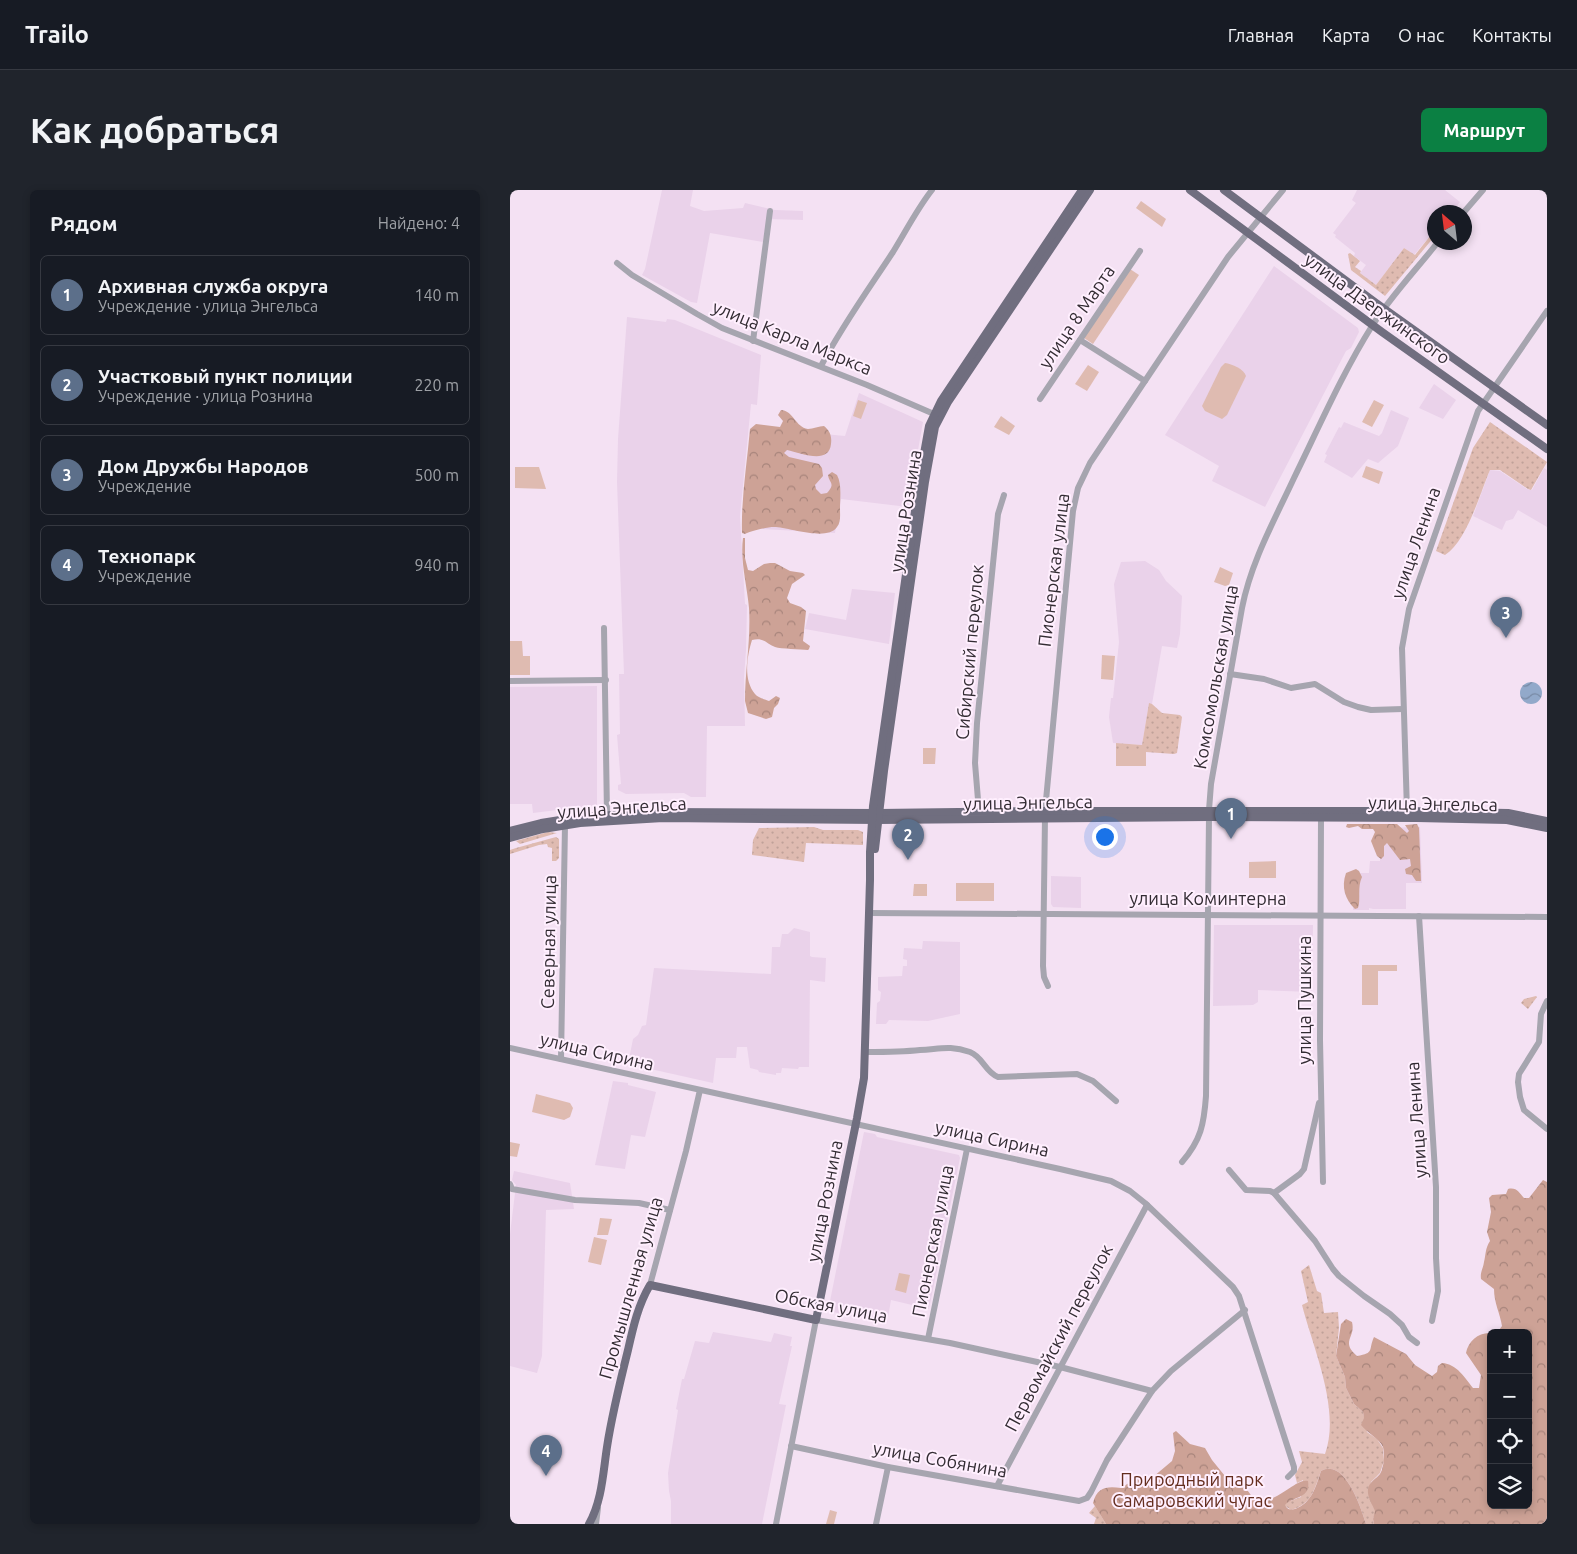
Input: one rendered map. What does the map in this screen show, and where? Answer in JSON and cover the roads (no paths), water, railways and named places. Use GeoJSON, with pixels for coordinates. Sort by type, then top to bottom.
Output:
{"type":"FeatureCollection","features":[{"type":"Feature","properties":{"kind":"main road","name":"улица Рознина"},"geometry":{"type":"LineString","coordinates":[[937,415],[1082,190]]}},
{"type":"Feature","properties":{"kind":"main road","name":"улица Рознина"},"geometry":{"type":"LineString","coordinates":[[816,1320],[863,1084],[866,1052],[870,852],[920,476],[929,426],[1090,190]]}},
{"type":"Feature","properties":{"kind":"main road","name":"улица Дзержинского"},"geometry":{"type":"LineString","coordinates":[[1190,190],[1372,325],[1547,449]]}},
{"type":"Feature","properties":{"kind":"main road","name":"улица Дзержинского"},"geometry":{"type":"LineString","coordinates":[[1224,190],[1384,309],[1547,425]]}},
{"type":"Feature","properties":{"kind":"main road","name":"улица Энгельса"},"geometry":{"type":"LineString","coordinates":[[875,816],[979,812],[1045,814]]}},
{"type":"Feature","properties":{"kind":"main road","name":"улица Энгельса"},"geometry":{"type":"LineString","coordinates":[[1209,814],[1321,818],[1508,813],[1547,821]]}},
{"type":"Feature","properties":{"kind":"main road","name":"улица Энгельса"},"geometry":{"type":"LineString","coordinates":[[510,831],[591,818],[663,815],[1407,815],[1507,820],[1547,828]]}},
{"type":"Feature","properties":{"kind":"main road","name":"улица Энгельса"},"geometry":{"type":"LineString","coordinates":[[510,838],[565,822]]}},
{"type":"Feature","properties":{"kind":"main road","name":"Обская улица"},"geometry":{"type":"LineString","coordinates":[[650,1285],[816,1320]]}},
{"type":"Feature","properties":{"kind":"main road","name":"Промышленная улица"},"geometry":{"type":"LineString","coordinates":[[588,1524],[595,1512],[600,1496],[619,1383],[638,1310],[650,1285]]}},
{"type":"Feature","properties":{"kind":"street"},"geometry":{"type":"LineString","coordinates":[[821,366],[842,328],[897,246],[917,210],[932,190]]}},
{"type":"Feature","properties":{"kind":"street","name":"Пионерская улица"},"geometry":{"type":"LineString","coordinates":[[1048,986],[1044,977],[1043,966],[1045,814],[1075,496],[1090,463],[1220,269],[1247,232],[1283,190]]}},
{"type":"Feature","properties":{"kind":"street"},"geometry":{"type":"LineString","coordinates":[[1470,205],[1483,190]]}},
{"type":"Feature","properties":{"kind":"street"},"geometry":{"type":"LineString","coordinates":[[754,341],[770,212]]}},
{"type":"Feature","properties":{"kind":"street","name":"Комсомольская улица"},"geometry":{"type":"LineString","coordinates":[[1182,1162],[1194,1147],[1200,1135],[1205,1110],[1209,814],[1230,674],[1246,588],[1263,543],[1341,383],[1372,325],[1432,250]]}},
{"type":"Feature","properties":{"kind":"street","name":"улица 8 Марта"},"geometry":{"type":"LineString","coordinates":[[1040,400],[1140,251]]}},
{"type":"Feature","properties":{"kind":"street","name":"улица Карла Маркса"},"geometry":{"type":"LineString","coordinates":[[618,263],[632,275],[696,314],[754,341],[821,366],[937,415]]}},
{"type":"Feature","properties":{"kind":"street","name":"улица Ленина"},"geometry":{"type":"LineString","coordinates":[[1407,815],[1402,648],[1407,618],[1473,423],[1482,403],[1547,311]]}},
{"type":"Feature","properties":{"kind":"street"},"geometry":{"type":"LineString","coordinates":[[1080,340],[1145,381]]}},
{"type":"Feature","properties":{"kind":"street","name":"Сибирский переулок"},"geometry":{"type":"LineString","coordinates":[[979,812],[976,746],[979,686],[998,514],[1004,495]]}},
{"type":"Feature","properties":{"kind":"street"},"geometry":{"type":"LineString","coordinates":[[604,628],[608,817]]}},
{"type":"Feature","properties":{"kind":"street"},"geometry":{"type":"LineString","coordinates":[[1230,674],[1264,679],[1290,688],[1315,684],[1344,702],[1366,709],[1403,709]]}},
{"type":"Feature","properties":{"kind":"street"},"geometry":{"type":"LineString","coordinates":[[510,681],[606,680]]}},
{"type":"Feature","properties":{"kind":"street","name":"улица Пушкина"},"geometry":{"type":"LineString","coordinates":[[1321,818],[1320,1100],[1323,1182]]}},
{"type":"Feature","properties":{"kind":"street","name":"Северная улица"},"geometry":{"type":"LineString","coordinates":[[562,1059],[565,822]]}},
{"type":"Feature","properties":{"kind":"street","name":"улица Коминтерна"},"geometry":{"type":"LineString","coordinates":[[869,913],[1547,917]]}},
{"type":"Feature","properties":{"kind":"street","name":"улица Ленина"},"geometry":{"type":"LineString","coordinates":[[1419,916],[1436,1187],[1438,1291],[1432,1321]]}},
{"type":"Feature","properties":{"kind":"street"},"geometry":{"type":"LineString","coordinates":[[1547,1001],[1541,1014],[1540,1042],[1520,1074],[1518,1082],[1524,1110],[1547,1129]]}},
{"type":"Feature","properties":{"kind":"street"},"geometry":{"type":"LineString","coordinates":[[866,1052],[956,1048],[978,1056],[991,1072],[998,1077],[1077,1074],[1093,1080],[1116,1101]]}},
{"type":"Feature","properties":{"kind":"street","name":"улица Сирина"},"geometry":{"type":"LineString","coordinates":[[510,1049],[1111,1181],[1130,1190],[1233,1287],[1239,1296],[1294,1467],[1293,1473],[1288,1477]]}},
{"type":"Feature","properties":{"kind":"street","name":"Промышленная улица"},"geometry":{"type":"LineString","coordinates":[[650,1285],[700,1090]]}},
{"type":"Feature","properties":{"kind":"street"},"geometry":{"type":"LineString","coordinates":[[1274,1193],[1304,1169],[1320,1100]]}},
{"type":"Feature","properties":{"kind":"street","name":"Пионерская улица"},"geometry":{"type":"LineString","coordinates":[[928,1339],[967,1149]]}},
{"type":"Feature","properties":{"kind":"street"},"geometry":{"type":"LineString","coordinates":[[1229,1170],[1246,1190],[1274,1193],[1315,1241],[1332,1269],[1364,1296],[1390,1314],[1402,1325],[1413,1341],[1417,1343]]}},
{"type":"Feature","properties":{"kind":"street"},"geometry":{"type":"LineString","coordinates":[[510,1184],[512,1188],[575,1200],[639,1203],[670,1210]]}},
{"type":"Feature","properties":{"kind":"street","name":"Первомайский переулок"},"geometry":{"type":"LineString","coordinates":[[997,1486],[1147,1204]]}},
{"type":"Feature","properties":{"kind":"street"},"geometry":{"type":"LineString","coordinates":[[1152,1390],[1171,1371],[1245,1310]]}},
{"type":"Feature","properties":{"kind":"street","name":"Обская улица"},"geometry":{"type":"LineString","coordinates":[[816,1320],[928,1339],[1060,1367],[1152,1390]]}},
{"type":"Feature","properties":{"kind":"street","name":"улица Рознина"},"geometry":{"type":"LineString","coordinates":[[776,1524],[816,1320]]}},
{"type":"Feature","properties":{"kind":"street","name":"улица Собянина"},"geometry":{"type":"LineString","coordinates":[[792,1446],[888,1467],[1077,1501],[1084,1500],[1091,1492],[1111,1453],[1152,1390]]}},
{"type":"Feature","properties":{"kind":"street"},"geometry":{"type":"LineString","coordinates":[[876,1524],[888,1467]]}},
{"type":"Feature","properties":{"kind":"street","name":"Промышленная улица"},"geometry":{"type":"LineString","coordinates":[[596,1524],[600,1496]]}},
{"type":"Feature","properties":{"kind":"water"},"geometry":{"type":"Polygon","coordinates":[[[1527,682],[1535,682],[1542,689],[1542,697],[1535,704],[1527,704],[1520,697],[1520,689],[1527,682]]]}},
{"type":"Feature","properties":{"kind":"place","name":"Дом Дружбы Народов"},"geometry":{"type":"Point","coordinates":[1506,638]}},
{"type":"Feature","properties":{"kind":"place","name":"Архивная служба округа"},"geometry":{"type":"Point","coordinates":[1231,839]}},
{"type":"Feature","properties":{"kind":"place","name":"Участковый пункт полиции"},"geometry":{"type":"Point","coordinates":[908,860]}},
{"type":"Feature","properties":{"kind":"place","name":"Технопарк"},"geometry":{"type":"Point","coordinates":[546,1476]}},
{"type":"Feature","properties":{"kind":"park label","name":"Природный парк Самаровский чугас"},"geometry":{"type":"Point","coordinates":[1192,1490]}}]}
